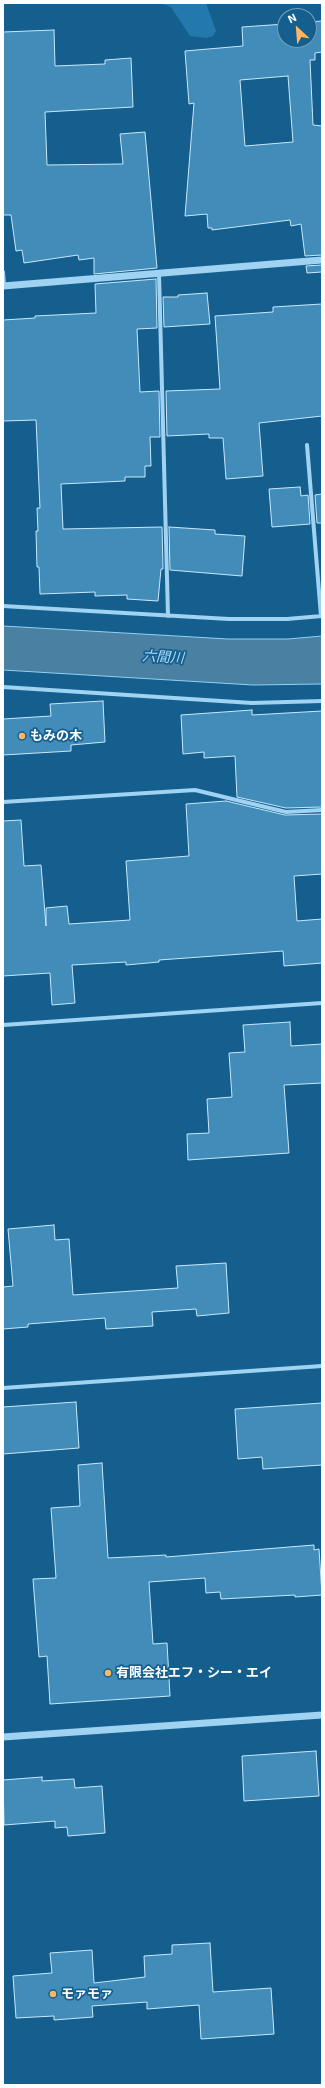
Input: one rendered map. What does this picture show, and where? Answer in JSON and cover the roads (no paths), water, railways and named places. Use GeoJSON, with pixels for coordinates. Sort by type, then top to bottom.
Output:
{"type":"FeatureCollection","features":[{"type":"Feature","properties":{"kind":"street"},"geometry":{"type":"LineString","coordinates":[[3,272],[3,286],[322,260]]}},
{"type":"Feature","properties":{"kind":"street"},"geometry":{"type":"LineString","coordinates":[[158,274],[168,616]]}},
{"type":"Feature","properties":{"kind":"street"},"geometry":{"type":"LineString","coordinates":[[3,606],[229,619],[287,619],[321,616],[307,445]]}},
{"type":"Feature","properties":{"kind":"street"},"geometry":{"type":"LineString","coordinates":[[3,687],[252,703],[322,701]]}},
{"type":"Feature","properties":{"kind":"street"},"geometry":{"type":"LineString","coordinates":[[3,802],[195,790],[286,812],[322,810]]}},
{"type":"Feature","properties":{"kind":"street"},"geometry":{"type":"LineString","coordinates":[[3,1025],[322,1003]]}},
{"type":"Feature","properties":{"kind":"street"},"geometry":{"type":"LineString","coordinates":[[3,1388],[322,1366]]}},
{"type":"Feature","properties":{"kind":"street"},"geometry":{"type":"LineString","coordinates":[[3,1737],[322,1715]]}},
{"type":"Feature","properties":{"kind":"water","name":"六間川"},"geometry":{"type":"Polygon","coordinates":[[[3,626],[228,639],[288,639],[322,636],[322,684],[253,685],[3,670],[3,626]]]}},
{"type":"Feature","properties":{"kind":"place","name":"もみの木"},"geometry":{"type":"Point","coordinates":[22,736]}},
{"type":"Feature","properties":{"kind":"place","name":"有限会社エフ・シー・エイ"},"geometry":{"type":"Point","coordinates":[108,1673]}},
{"type":"Feature","properties":{"kind":"place","name":"モァモァ"},"geometry":{"type":"Point","coordinates":[53,1994]}}]}
